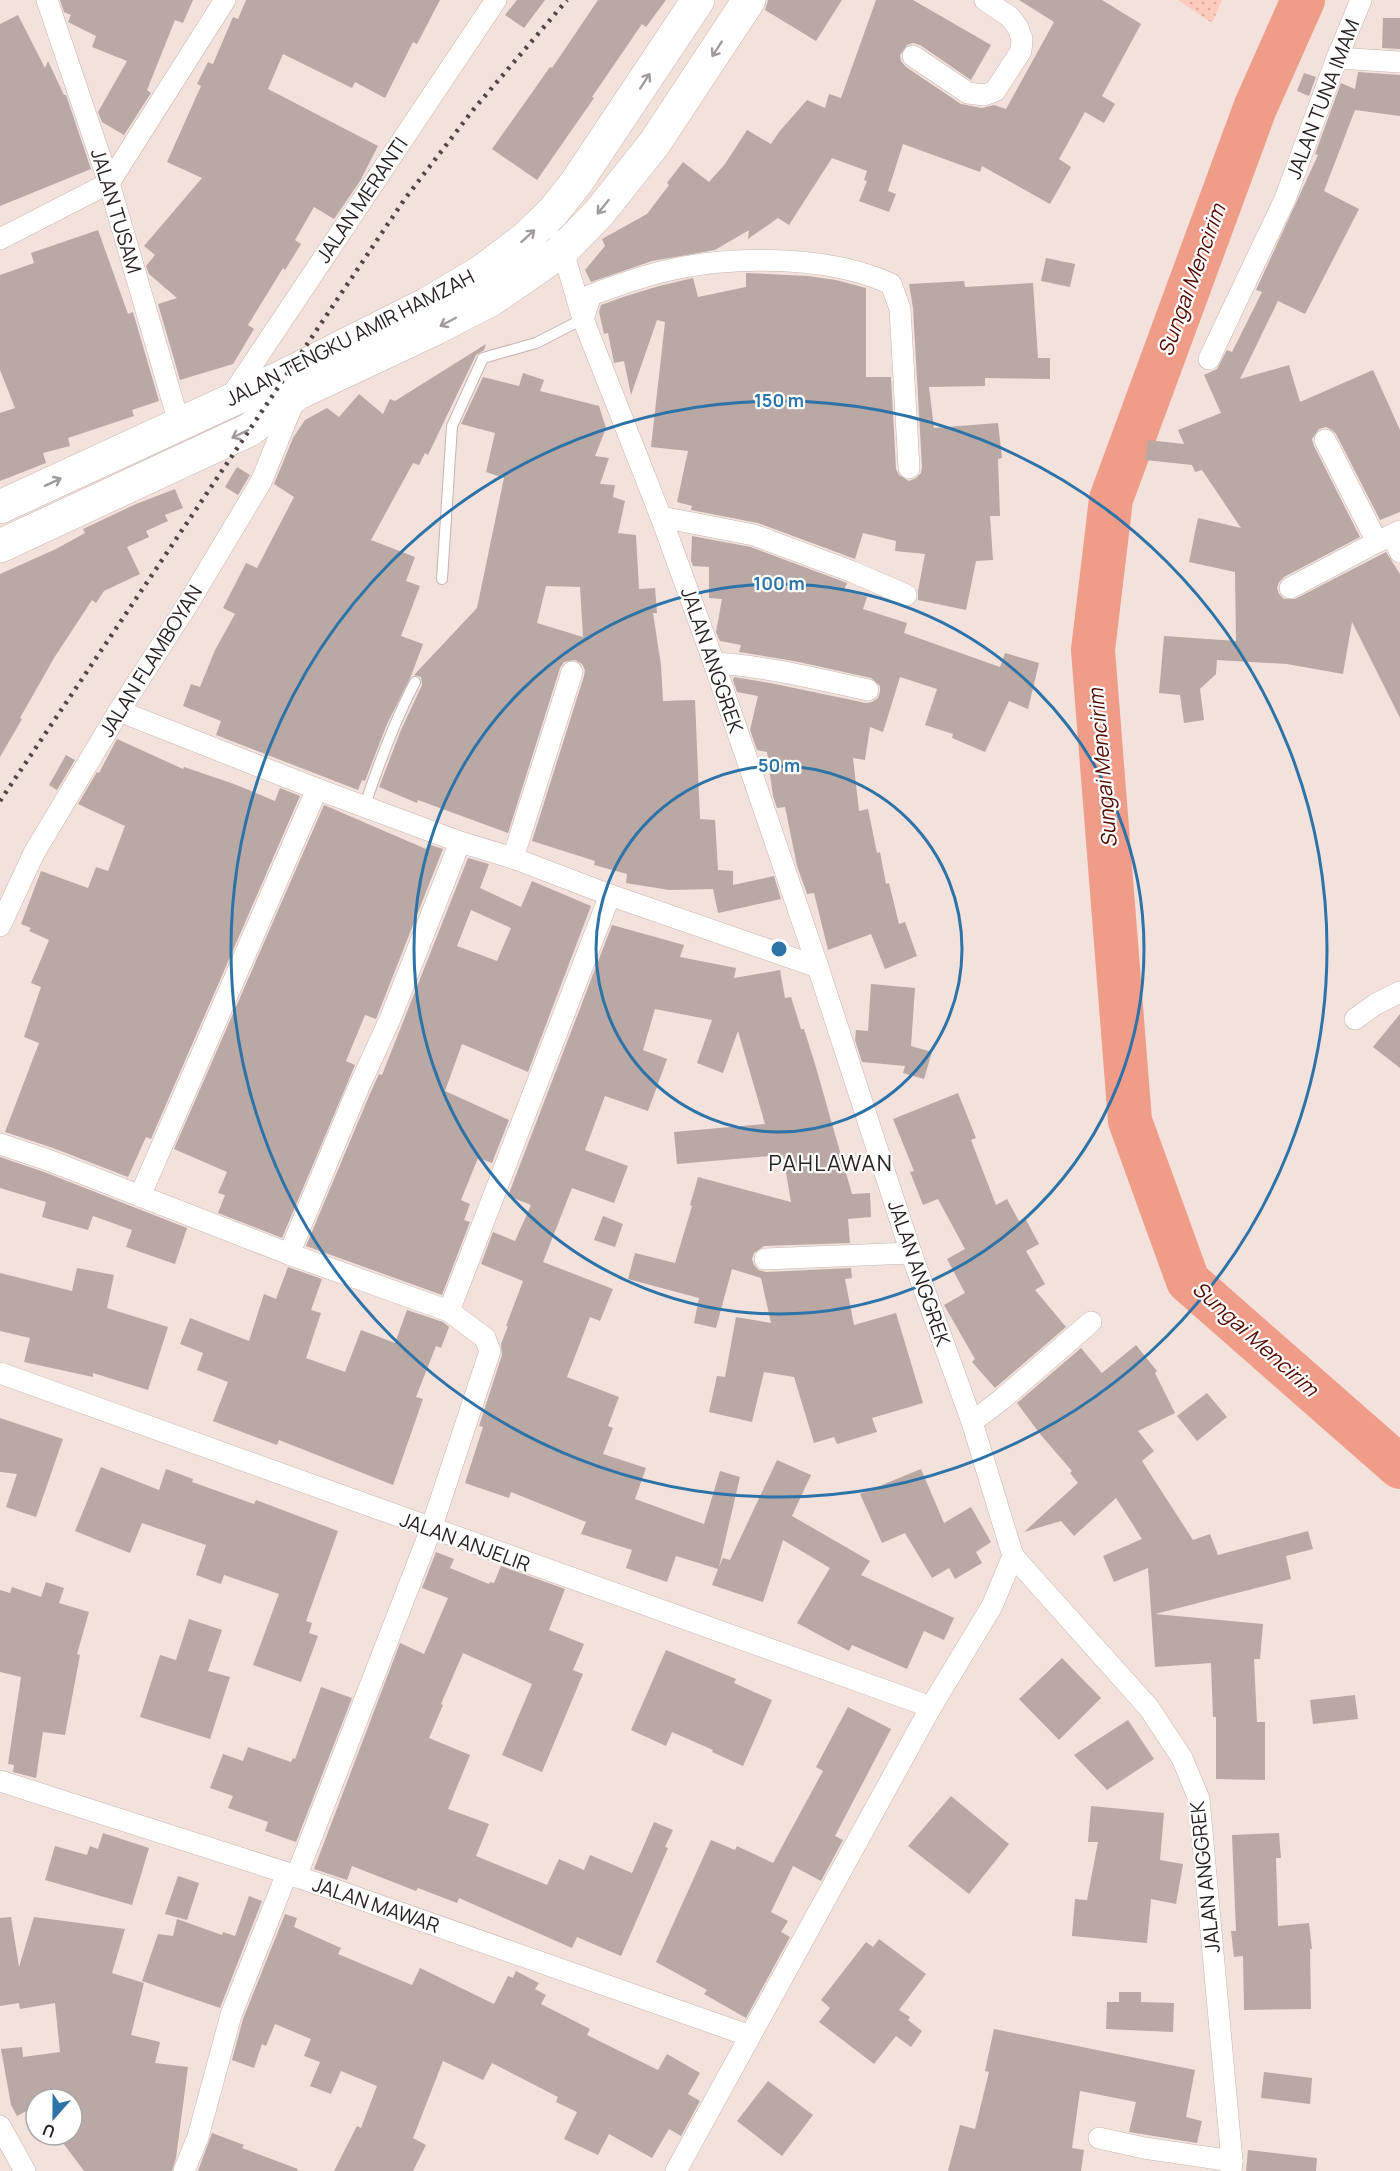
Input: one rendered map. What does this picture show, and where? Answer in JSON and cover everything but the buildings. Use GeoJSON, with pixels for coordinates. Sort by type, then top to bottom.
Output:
{"type":"FeatureCollection","features":[{"type":"Feature","properties":{"kind":"main road","name":"JALAN TENGKU AMIR HAMZAH"},"geometry":{"type":"LineString","coordinates":[[0,507],[284,376],[427,304],[481,272],[525,239],[553,212],[576,183],[698,0]]}},
{"type":"Feature","properties":{"kind":"main road","name":"JALAN TENGKU AMIR HAMZAH"},"geometry":{"type":"LineString","coordinates":[[0,546],[249,430],[298,393],[492,299],[563,250],[599,213],[654,144],[749,0]]}},
{"type":"Feature","properties":{"kind":"street","name":"JALAN TUSAM"},"geometry":{"type":"LineString","coordinates":[[47,0],[109,183],[179,423]]}},
{"type":"Feature","properties":{"kind":"street"},"geometry":{"type":"LineString","coordinates":[[0,239],[109,183],[225,0]]}},
{"type":"Feature","properties":{"kind":"street","name":"JALAN MERANTI"},"geometry":{"type":"LineString","coordinates":[[228,400],[496,0]]}},
{"type":"Feature","properties":{"kind":"street"},"geometry":{"type":"LineString","coordinates":[[913,56],[968,93],[984,95],[995,91],[1021,51],[1022,39],[1010,17],[985,0]]}},
{"type":"Feature","properties":{"kind":"street","name":"JALAN TUNA IMAM"},"geometry":{"type":"LineString","coordinates":[[1209,359],[1285,199],[1360,0]]}},
{"type":"Feature","properties":{"kind":"street"},"geometry":{"type":"LineString","coordinates":[[1337,58],[1400,62]]}},
{"type":"Feature","properties":{"kind":"street","name":"JALAN ANGGREK"},"geometry":{"type":"LineString","coordinates":[[553,212],[584,319],[661,517],[714,663],[818,967],[911,1253],[972,1422],[1012,1556],[1149,1708],[1182,1758],[1199,1799],[1232,2166]]}},
{"type":"Feature","properties":{"kind":"street"},"geometry":{"type":"LineString","coordinates":[[584,319],[591,295],[667,270],[747,260],[832,265],[868,273],[891,284],[900,309],[909,468]]}},
{"type":"Feature","properties":{"kind":"street","name":"JALAN FLAMBOYAN"},"geometry":{"type":"LineString","coordinates":[[0,926],[34,853],[261,482],[298,393]]}},
{"type":"Feature","properties":{"kind":"street"},"geometry":{"type":"LineString","coordinates":[[1290,588],[1392,540],[1325,440]]}},
{"type":"Feature","properties":{"kind":"street"},"geometry":{"type":"LineString","coordinates":[[661,517],[754,535],[853,572],[906,596]]}},
{"type":"Feature","properties":{"kind":"street"},"geometry":{"type":"LineString","coordinates":[[714,663],[762,668],[868,690]]}},
{"type":"Feature","properties":{"kind":"street"},"geometry":{"type":"LineString","coordinates":[[513,858],[572,672]]}},
{"type":"Feature","properties":{"kind":"street"},"geometry":{"type":"LineString","coordinates":[[119,711],[317,789],[460,842],[513,858],[610,895],[818,967]]}},
{"type":"Feature","properties":{"kind":"street"},"geometry":{"type":"LineString","coordinates":[[140,1196],[317,789]]}},
{"type":"Feature","properties":{"kind":"street"},"geometry":{"type":"LineString","coordinates":[[289,1254],[357,1091],[390,1019],[460,842]]}},
{"type":"Feature","properties":{"kind":"street"},"geometry":{"type":"LineString","coordinates":[[449,1311],[610,895]]}},
{"type":"Feature","properties":{"kind":"street"},"geometry":{"type":"LineString","coordinates":[[1355,1019],[1376,1004],[1400,992]]}},
{"type":"Feature","properties":{"kind":"street"},"geometry":{"type":"LineString","coordinates":[[0,1144],[48,1160],[289,1254],[449,1311],[485,1338],[490,1352],[431,1529],[292,1875],[231,2015],[198,2137],[184,2171]]}},
{"type":"Feature","properties":{"kind":"street"},"geometry":{"type":"LineString","coordinates":[[765,1259],[911,1253]]}},
{"type":"Feature","properties":{"kind":"street"},"geometry":{"type":"LineString","coordinates":[[972,1422],[1001,1400],[1091,1322]]}},
{"type":"Feature","properties":{"kind":"street","name":"JALAN ANJELIR"},"geometry":{"type":"LineString","coordinates":[[0,1373],[931,1707]]}},
{"type":"Feature","properties":{"kind":"street"},"geometry":{"type":"LineString","coordinates":[[675,2171],[931,1707],[992,1606],[1012,1556]]}},
{"type":"Feature","properties":{"kind":"street","name":"JALAN MAWAR"},"geometry":{"type":"LineString","coordinates":[[0,1781],[292,1875],[750,2036]]}},
{"type":"Feature","properties":{"kind":"street"},"geometry":{"type":"LineString","coordinates":[[3,2137],[25,2171]]}},
{"type":"Feature","properties":{"kind":"street"},"geometry":{"type":"LineString","coordinates":[[1099,2138],[1232,2166]]}},
{"type":"Feature","properties":{"kind":"lane"},"geometry":{"type":"LineString","coordinates":[[442,579],[452,426],[483,358],[536,343],[584,319]]}},
{"type":"Feature","properties":{"kind":"lane"},"geometry":{"type":"LineString","coordinates":[[364,805],[399,713],[415,682]]}},
{"type":"Feature","properties":{"kind":"shaded area"},"geometry":{"type":"Polygon","coordinates":[[[1178,0],[1222,0],[1212,23],[1178,0]]]}},
{"type":"Feature","properties":{"kind":"waterway","name":"Sungai Mencirim"},"geometry":{"type":"LineString","coordinates":[[1303,0],[1255,108],[1111,499],[1093,650],[1130,1121],[1188,1281],[1400,1467]]}},
{"type":"Feature","properties":{"kind":"railway"},"geometry":{"type":"LineString","coordinates":[[0,801],[404,200],[473,110],[567,0]]}},
{"type":"Feature","properties":{"kind":"district","name":"PAHLAWAN"},"geometry":{"type":"Point","coordinates":[831,1163]}}]}
